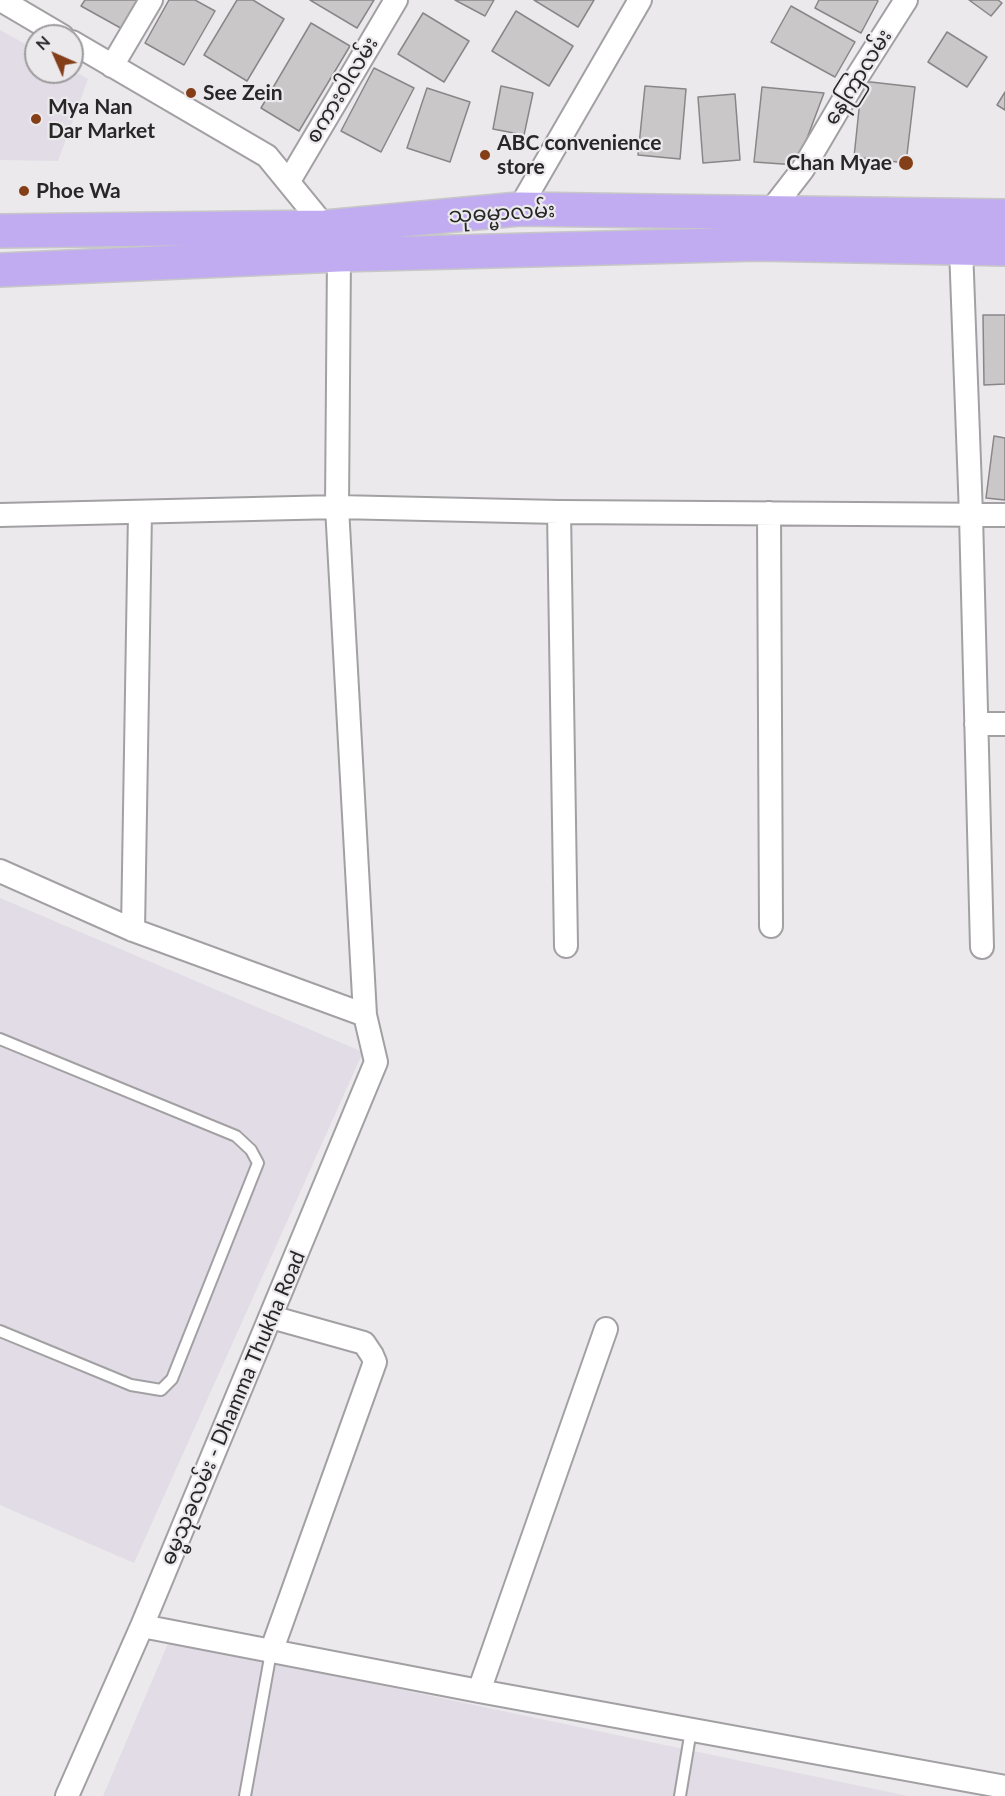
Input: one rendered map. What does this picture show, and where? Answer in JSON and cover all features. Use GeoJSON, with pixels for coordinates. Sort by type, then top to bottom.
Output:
{"type":"FeatureCollection","features":[{"type":"Feature","properties":{"kind":"main road","name":"သုဓမ္မာလမ်း"},"geometry":{"type":"LineString","coordinates":[[0,270],[332,241],[519,209],[1005,216]]}},
{"type":"Feature","properties":{"kind":"main road","name":"သုဓမ္မာလမ်း"},"geometry":{"type":"LineString","coordinates":[[0,231],[332,241],[758,244],[914,249],[1005,249]]}},
{"type":"Feature","properties":{"kind":"street"},"geometry":{"type":"LineString","coordinates":[[1,0],[42,24]]}},
{"type":"Feature","properties":{"kind":"street"},"geometry":{"type":"LineString","coordinates":[[112,66],[151,0]]}},
{"type":"Feature","properties":{"kind":"street","name":"စကားဝါလမ်း"},"geometry":{"type":"LineString","coordinates":[[289,181],[396,0]]}},
{"type":"Feature","properties":{"kind":"street"},"geometry":{"type":"LineString","coordinates":[[519,209],[640,0]]}},
{"type":"Feature","properties":{"kind":"street","name":"နေကြာလမ်း"},"geometry":{"type":"LineString","coordinates":[[769,213],[803,169],[906,0]]}},
{"type":"Feature","properties":{"kind":"street"},"geometry":{"type":"LineString","coordinates":[[84,49],[267,156],[289,181],[332,241]]}},
{"type":"Feature","properties":{"kind":"street","name":"ဓမ္မသုခလမ်း - Dhamma Thukha Road"},"geometry":{"type":"LineString","coordinates":[[67,1796],[142,1626],[376,1062],[365,1015],[337,507],[332,241]]}},
{"type":"Feature","properties":{"kind":"street"},"geometry":{"type":"LineString","coordinates":[[961,248],[971,515],[982,947]]}},
{"type":"Feature","properties":{"kind":"street"},"geometry":{"type":"LineString","coordinates":[[0,515],[337,507],[559,512],[1005,515]]}},
{"type":"Feature","properties":{"kind":"street"},"geometry":{"type":"LineString","coordinates":[[134,930],[140,512]]}},
{"type":"Feature","properties":{"kind":"street"},"geometry":{"type":"LineString","coordinates":[[559,512],[566,946]]}},
{"type":"Feature","properties":{"kind":"street"},"geometry":{"type":"LineString","coordinates":[[769,513],[771,926]]}},
{"type":"Feature","properties":{"kind":"street"},"geometry":{"type":"LineString","coordinates":[[976,724],[1005,724]]}},
{"type":"Feature","properties":{"kind":"street"},"geometry":{"type":"LineString","coordinates":[[0,871],[134,930],[365,1015]]}},
{"type":"Feature","properties":{"kind":"street"},"geometry":{"type":"LineString","coordinates":[[271,1317],[364,1343],[375,1362],[271,1652]]}},
{"type":"Feature","properties":{"kind":"street"},"geometry":{"type":"LineString","coordinates":[[479,1691],[606,1329]]}},
{"type":"Feature","properties":{"kind":"street"},"geometry":{"type":"LineString","coordinates":[[142,1626],[691,1731],[1005,1787]]}},
{"type":"Feature","properties":{"kind":"lane"},"geometry":{"type":"LineString","coordinates":[[0,1040],[236,1136],[252,1150],[258,1163],[172,1378],[161,1390],[131,1386],[0,1331]]}},
{"type":"Feature","properties":{"kind":"lane"},"geometry":{"type":"LineString","coordinates":[[245,1796],[271,1652]]}},
{"type":"Feature","properties":{"kind":"lane"},"geometry":{"type":"LineString","coordinates":[[680,1796],[691,1731]]}},
{"type":"Feature","properties":{"kind":"shaded area","name":"Mya Nan Dar Market"},"geometry":{"type":"Polygon","coordinates":[[[0,30],[24,43],[24,84],[84,84],[84,77],[88,79],[58,161],[0,160],[0,30]]]}},
{"type":"Feature","properties":{"kind":"shaded area"},"geometry":{"type":"Polygon","coordinates":[[[0,898],[363,1052],[134,1563],[0,1505],[0,898]]]}},
{"type":"Feature","properties":{"kind":"shaded area"},"geometry":{"type":"Polygon","coordinates":[[[169,1641],[908,1796],[103,1796],[169,1641]]]}},
{"type":"Feature","properties":{"kind":"building"},"geometry":{"type":"Polygon","coordinates":[[[85,0],[143,0],[126,31],[81,6],[85,0]]]}},
{"type":"Feature","properties":{"kind":"building"},"geometry":{"type":"Polygon","coordinates":[[[169,0],[195,0],[215,11],[184,65],[145,43],[169,0]]]}},
{"type":"Feature","properties":{"kind":"building"},"geometry":{"type":"Polygon","coordinates":[[[237,0],[253,0],[284,19],[247,81],[204,55],[237,0]]]}},
{"type":"Feature","properties":{"kind":"building"},"geometry":{"type":"Polygon","coordinates":[[[310,0],[374,0],[357,28],[310,0]]]}},
{"type":"Feature","properties":{"kind":"building"},"geometry":{"type":"Polygon","coordinates":[[[455,0],[494,0],[485,16],[455,0]]]}},
{"type":"Feature","properties":{"kind":"building"},"geometry":{"type":"Polygon","coordinates":[[[534,0],[594,0],[578,27],[534,0]]]}},
{"type":"Feature","properties":{"kind":"building"},"geometry":{"type":"Polygon","coordinates":[[[819,0],[878,1],[861,33],[815,8],[819,0]]]}},
{"type":"Feature","properties":{"kind":"building"},"geometry":{"type":"Polygon","coordinates":[[[969,0],[998,0],[1002,3],[991,16],[969,0]]]}},
{"type":"Feature","properties":{"kind":"building"},"geometry":{"type":"Polygon","coordinates":[[[791,6],[855,42],[835,77],[771,42],[791,6]]]}},
{"type":"Feature","properties":{"kind":"building"},"geometry":{"type":"Polygon","coordinates":[[[516,11],[573,46],[549,86],[492,51],[516,11]]]}},
{"type":"Feature","properties":{"kind":"building"},"geometry":{"type":"Polygon","coordinates":[[[423,13],[469,41],[444,82],[398,54],[423,13]]]}},
{"type":"Feature","properties":{"kind":"building"},"geometry":{"type":"Polygon","coordinates":[[[311,23],[350,46],[299,131],[261,108],[311,23]]]}},
{"type":"Feature","properties":{"kind":"building"},"geometry":{"type":"Polygon","coordinates":[[[947,32],[987,57],[967,87],[928,62],[947,32]]]}},
{"type":"Feature","properties":{"kind":"building"},"geometry":{"type":"Polygon","coordinates":[[[374,68],[414,88],[381,152],[341,131],[374,68]]]}},
{"type":"Feature","properties":{"kind":"building"},"geometry":{"type":"Polygon","coordinates":[[[862,81],[915,87],[906,163],[854,157],[862,81]]]}},
{"type":"Feature","properties":{"kind":"building"},"geometry":{"type":"Polygon","coordinates":[[[501,86],[533,93],[524,135],[493,129],[501,86]]]}},
{"type":"Feature","properties":{"kind":"building"},"geometry":{"type":"Polygon","coordinates":[[[645,86],[686,89],[680,159],[638,155],[645,86]]]}},
{"type":"Feature","properties":{"kind":"building"},"geometry":{"type":"Polygon","coordinates":[[[762,87],[824,93],[797,165],[754,162],[762,87]]]}},
{"type":"Feature","properties":{"kind":"building"},"geometry":{"type":"Polygon","coordinates":[[[427,88],[470,102],[450,162],[407,148],[427,88]]]}},
{"type":"Feature","properties":{"kind":"building"},"geometry":{"type":"Polygon","coordinates":[[[1005,92],[1005,110],[997,105],[1005,92]]]}},
{"type":"Feature","properties":{"kind":"building"},"geometry":{"type":"Polygon","coordinates":[[[735,94],[740,160],[703,163],[698,97],[735,94]]]}},
{"type":"Feature","properties":{"kind":"building"},"geometry":{"type":"Polygon","coordinates":[[[983,315],[1005,315],[1005,384],[984,385],[983,315]]]}},
{"type":"Feature","properties":{"kind":"building"},"geometry":{"type":"Polygon","coordinates":[[[994,436],[1005,438],[1005,500],[986,498],[994,436]]]}},
{"type":"Feature","properties":{"kind":"place","name":"See Zein"},"geometry":{"type":"Point","coordinates":[191,93]}},
{"type":"Feature","properties":{"kind":"place","name":"Mya Nan Dar Market"},"geometry":{"type":"Point","coordinates":[36,119]}},
{"type":"Feature","properties":{"kind":"place","name":"ABC convenience store"},"geometry":{"type":"Point","coordinates":[485,155]}},
{"type":"Feature","properties":{"kind":"place","name":"Chan Myae"},"geometry":{"type":"Point","coordinates":[906,163]}},
{"type":"Feature","properties":{"kind":"place","name":"Phoe Wa"},"geometry":{"type":"Point","coordinates":[24,191]}}]}
